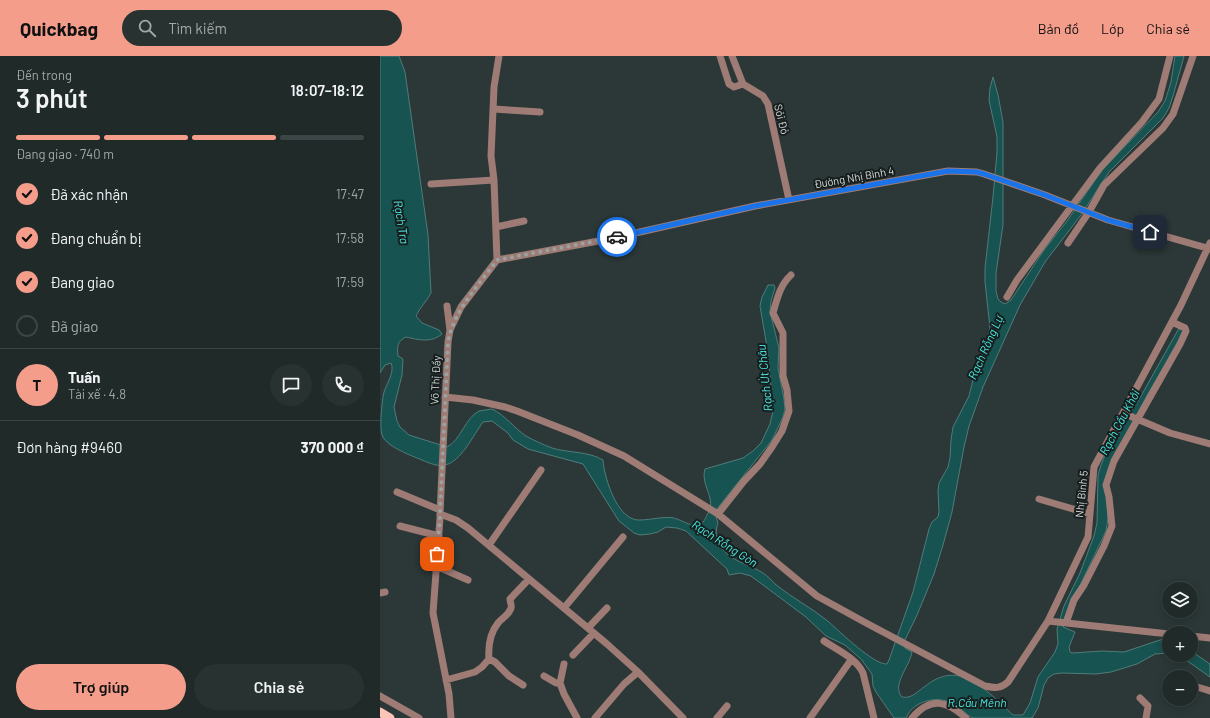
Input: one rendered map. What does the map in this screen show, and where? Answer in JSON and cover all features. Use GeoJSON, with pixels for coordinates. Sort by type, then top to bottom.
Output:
{"type":"FeatureCollection","features":[{"type":"Feature","properties":{"kind":"street"},"geometry":{"type":"LineString","coordinates":[[497,260],[494,180],[491,156],[494,87],[499,56]]}},
{"type":"Feature","properties":{"kind":"street"},"geometry":{"type":"LineString","coordinates":[[720,56],[729,84],[734,87],[744,84],[732,56]]}},
{"type":"Feature","properties":{"kind":"street"},"geometry":{"type":"LineString","coordinates":[[1007,297],[1017,280],[1074,206],[1100,168],[1142,122],[1159,98],[1170,56]]}},
{"type":"Feature","properties":{"kind":"street"},"geometry":{"type":"LineString","coordinates":[[1068,243],[1104,185],[1163,128],[1173,114],[1193,56]]}},
{"type":"Feature","properties":{"kind":"street","name":"Sỏi Đỏ"},"geometry":{"type":"LineString","coordinates":[[744,84],[763,96],[768,104],[789,200]]}},
{"type":"Feature","properties":{"kind":"street"},"geometry":{"type":"LineString","coordinates":[[493,109],[540,112]]}},
{"type":"Feature","properties":{"kind":"street","name":"Đường Nhị Bình 4"},"geometry":{"type":"LineString","coordinates":[[497,260],[609,239],[789,200],[948,171],[977,172],[984,176],[992,177],[1074,206],[1108,220],[1209,247]]}},
{"type":"Feature","properties":{"kind":"street"},"geometry":{"type":"LineString","coordinates":[[431,184],[494,180]]}},
{"type":"Feature","properties":{"kind":"street"},"geometry":{"type":"LineString","coordinates":[[496,227],[524,221]]}},
{"type":"Feature","properties":{"kind":"street","name":"Nhị Bình 5"},"geometry":{"type":"LineString","coordinates":[[717,513],[818,596],[986,686],[1000,688],[1008,682],[1048,621],[1088,537],[1094,468],[1125,414],[1209,247]]}},
{"type":"Feature","properties":{"kind":"street","name":"Võ Thị Đầy"},"geometry":{"type":"LineString","coordinates":[[451,718],[449,694],[433,613],[440,518],[448,342],[450,330],[461,307],[497,260]]}},
{"type":"Feature","properties":{"kind":"street"},"geometry":{"type":"LineString","coordinates":[[445,397],[473,400],[505,407],[578,435],[624,456],[717,513],[760,464],[782,431],[787,418],[789,411],[787,390],[783,376],[783,333],[773,313],[778,296],[785,281],[791,275]]}},
{"type":"Feature","properties":{"kind":"street"},"geometry":{"type":"LineString","coordinates":[[447,306],[450,330]]}},
{"type":"Feature","properties":{"kind":"street"},"geometry":{"type":"LineString","coordinates":[[1063,623],[1104,546],[1112,526],[1109,496],[1106,485],[1114,461],[1186,331],[1185,328],[1172,322]]}},
{"type":"Feature","properties":{"kind":"street"},"geometry":{"type":"LineString","coordinates":[[1125,414],[1170,433],[1210,444]]}},
{"type":"Feature","properties":{"kind":"street"},"geometry":{"type":"LineString","coordinates":[[489,545],[541,470]]}},
{"type":"Feature","properties":{"kind":"street"},"geometry":{"type":"LineString","coordinates":[[397,492],[456,520],[468,528],[638,672],[683,718]]}},
{"type":"Feature","properties":{"kind":"street"},"geometry":{"type":"LineString","coordinates":[[1039,499],[1090,514]]}},
{"type":"Feature","properties":{"kind":"street"},"geometry":{"type":"LineString","coordinates":[[400,526],[439,536]]}},
{"type":"Feature","properties":{"kind":"street"},"geometry":{"type":"LineString","coordinates":[[564,608],[623,537]]}},
{"type":"Feature","properties":{"kind":"street"},"geometry":{"type":"LineString","coordinates":[[436,566],[468,580]]}},
{"type":"Feature","properties":{"kind":"street"},"geometry":{"type":"LineString","coordinates":[[446,680],[475,672],[489,659],[489,640],[493,630],[511,608],[510,599],[529,579]]}},
{"type":"Feature","properties":{"kind":"street"},"geometry":{"type":"LineString","coordinates":[[574,655],[607,608]]}},
{"type":"Feature","properties":{"kind":"street"},"geometry":{"type":"LineString","coordinates":[[1048,621],[1162,633]]}},
{"type":"Feature","properties":{"kind":"street"},"geometry":{"type":"LineString","coordinates":[[1198,637],[1210,638]]}},
{"type":"Feature","properties":{"kind":"street"},"geometry":{"type":"LineString","coordinates":[[824,641],[859,666],[864,672],[874,718]]}},
{"type":"Feature","properties":{"kind":"street"},"geometry":{"type":"LineString","coordinates":[[489,659],[495,662],[509,676],[523,685]]}},
{"type":"Feature","properties":{"kind":"street"},"geometry":{"type":"LineString","coordinates":[[810,718],[851,660]]}},
{"type":"Feature","properties":{"kind":"street"},"geometry":{"type":"LineString","coordinates":[[564,664],[560,683],[564,694],[578,718]]}},
{"type":"Feature","properties":{"kind":"street"},"geometry":{"type":"LineString","coordinates":[[594,718],[624,684],[638,672]]}},
{"type":"Feature","properties":{"kind":"street"},"geometry":{"type":"LineString","coordinates":[[544,676],[556,683],[560,683]]}},
{"type":"Feature","properties":{"kind":"street"},"geometry":{"type":"LineString","coordinates":[[1198,687],[1210,691]]}},
{"type":"Feature","properties":{"kind":"street"},"geometry":{"type":"LineString","coordinates":[[380,696],[419,718]]}},
{"type":"Feature","properties":{"kind":"street"},"geometry":{"type":"LineString","coordinates":[[1140,698],[1148,708],[1146,718]]}},
{"type":"Feature","properties":{"kind":"street"},"geometry":{"type":"LineString","coordinates":[[912,718],[920,709],[931,704],[944,703],[957,710],[966,718]]}},
{"type":"Feature","properties":{"kind":"street"},"geometry":{"type":"LineString","coordinates":[[717,718],[727,706]]}},
{"type":"Feature","properties":{"kind":"water","name":"R.Cầu Mênh"},"geometry":{"type":"Polygon","coordinates":[[[380,56],[399,56],[405,72],[428,235],[431,293],[416,316],[422,323],[439,330],[442,334],[429,340],[406,337],[399,342],[398,356],[403,359],[402,375],[394,407],[400,427],[409,435],[447,447],[452,444],[474,414],[479,411],[492,409],[526,436],[552,448],[591,455],[603,460],[608,484],[615,501],[625,514],[632,519],[674,518],[692,525],[700,524],[703,522],[710,509],[711,503],[705,481],[705,469],[743,458],[761,443],[770,424],[773,411],[768,353],[760,306],[762,297],[768,285],[774,285],[775,288],[771,301],[770,312],[779,348],[778,368],[785,409],[783,417],[772,440],[716,510],[715,514],[718,523],[716,535],[720,546],[729,556],[765,574],[775,584],[829,622],[866,654],[881,663],[887,664],[913,592],[929,529],[932,522],[938,517],[939,483],[948,467],[953,427],[969,396],[990,328],[985,268],[997,152],[997,137],[989,100],[993,77],[1003,122],[1003,225],[996,273],[996,291],[998,299],[1005,304],[1011,300],[1044,250],[1067,221],[1102,170],[1158,112],[1165,101],[1171,82],[1175,56],[1184,56],[1169,108],[1163,118],[1109,172],[1081,215],[1045,262],[1020,305],[983,387],[969,426],[952,512],[943,545],[934,574],[903,644],[905,648],[912,652],[900,681],[899,692],[902,697],[914,695],[937,679],[950,675],[961,676],[983,688],[1013,715],[1023,715],[1030,703],[1038,677],[1055,652],[1058,644],[1057,629],[1064,606],[1080,573],[1094,536],[1097,523],[1098,475],[1105,455],[1141,396],[1178,330],[1181,328],[1185,331],[1148,394],[1106,477],[1108,519],[1106,531],[1064,619],[1063,627],[1075,632],[1069,647],[1070,652],[1072,653],[1102,651],[1124,652],[1162,639],[1162,654],[1155,654],[1137,664],[1111,672],[1096,674],[1054,674],[1048,678],[1044,685],[1038,708],[1032,718],[974,718],[967,715],[956,705],[950,702],[935,700],[921,703],[910,712],[906,718],[894,718],[873,686],[872,674],[861,659],[845,645],[826,636],[806,617],[751,576],[740,573],[729,575],[727,569],[686,531],[666,527],[658,532],[650,534],[640,535],[634,533],[619,521],[583,464],[528,449],[513,440],[508,433],[492,421],[483,422],[462,453],[451,463],[445,465],[436,465],[428,462],[401,451],[390,444],[383,437],[381,432],[381,416],[383,395],[392,370],[391,363],[385,365],[380,373],[380,56]]]}},
{"type":"Feature","properties":{"kind":"water"},"geometry":{"type":"Polygon","coordinates":[[[1198,656],[1210,664],[1210,677],[1189,662],[1198,662],[1198,656]]]}},
{"type":"Feature","properties":{"kind":"way so far"},"geometry":{"type":"LineString","coordinates":[[437,554],[448,342],[450,330],[461,307],[497,260],[617,237]]}},
{"type":"Feature","properties":{"kind":"route"},"geometry":{"type":"LineString","coordinates":[[617,237],[755,206],[948,171],[977,172],[984,174],[1045,195],[1108,220],[1150,232]]}},
{"type":"Feature","properties":{"kind":"water label","name":"Rạch Tra"},"geometry":{"type":"Point","coordinates":[402,222]}},
{"type":"Feature","properties":{"kind":"water label","name":"Rạch Rỗng Lự"},"geometry":{"type":"Point","coordinates":[985,347]}},
{"type":"Feature","properties":{"kind":"water label","name":"Rạch Út Châu"},"geometry":{"type":"Point","coordinates":[764,378]}},
{"type":"Feature","properties":{"kind":"water label","name":"Rạch Cầu Khởi"},"geometry":{"type":"Point","coordinates":[1119,422]}},
{"type":"Feature","properties":{"kind":"water label","name":"Rạch Rỗng Gòn"},"geometry":{"type":"Point","coordinates":[725,543]}}]}
